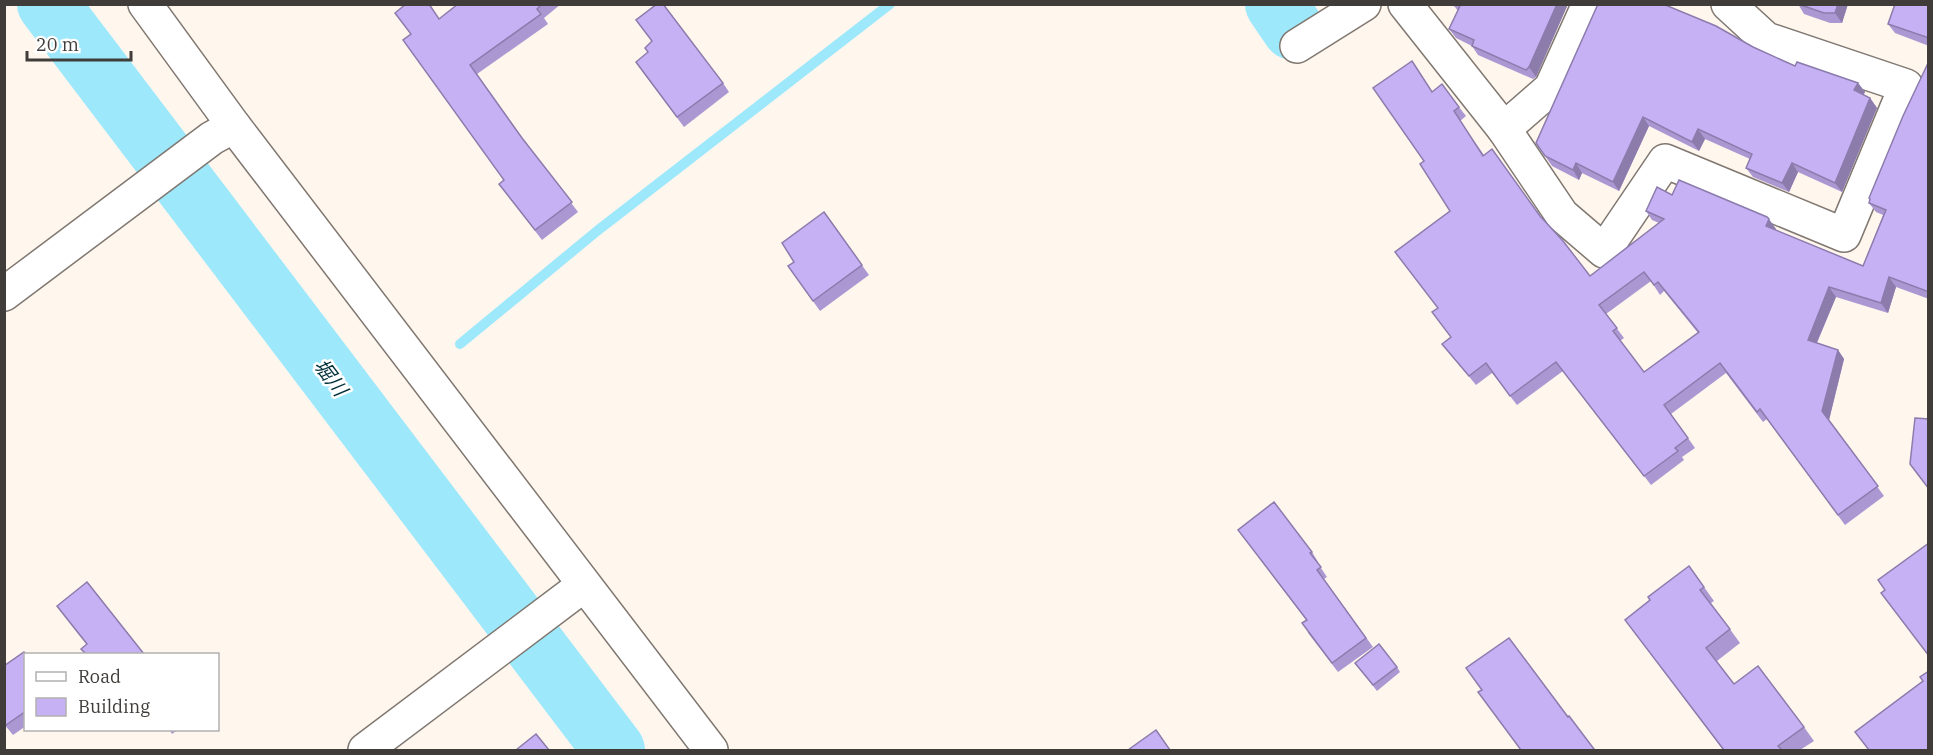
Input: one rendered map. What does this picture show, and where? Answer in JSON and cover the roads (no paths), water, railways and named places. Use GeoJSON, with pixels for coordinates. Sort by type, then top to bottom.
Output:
{"type":"FeatureCollection","features":[{"type":"Feature","properties":{"kind":"street"},"geometry":{"type":"LineString","coordinates":[[145,4],[223,132],[572,594],[711,750]]}},
{"type":"Feature","properties":{"kind":"street"},"geometry":{"type":"LineString","coordinates":[[1297,46],[1364,4]]}},
{"type":"Feature","properties":{"kind":"street"},"geometry":{"type":"LineString","coordinates":[[1405,4],[1504,129],[1562,215],[1604,251],[1665,161],[1844,235],[1906,86],[1766,39],[1728,4]]}},
{"type":"Feature","properties":{"kind":"street"},"geometry":{"type":"LineString","coordinates":[[1504,129],[1551,88],[1589,4]]}},
{"type":"Feature","properties":{"kind":"street"},"geometry":{"type":"LineString","coordinates":[[4,294],[148,185],[223,132]]}},
{"type":"Feature","properties":{"kind":"street"},"geometry":{"type":"LineString","coordinates":[[365,750],[572,594]]}},
{"type":"Feature","properties":{"kind":"waterway","name":"堀川"},"geometry":{"type":"LineString","coordinates":[[48,4],[614,750]]}},
{"type":"Feature","properties":{"kind":"waterway"},"geometry":{"type":"LineString","coordinates":[[460,344],[597,231],[890,4]]}},
{"type":"Feature","properties":{"kind":"waterway"},"geometry":{"type":"LineString","coordinates":[[1276,4],[1293,29]]}}]}
